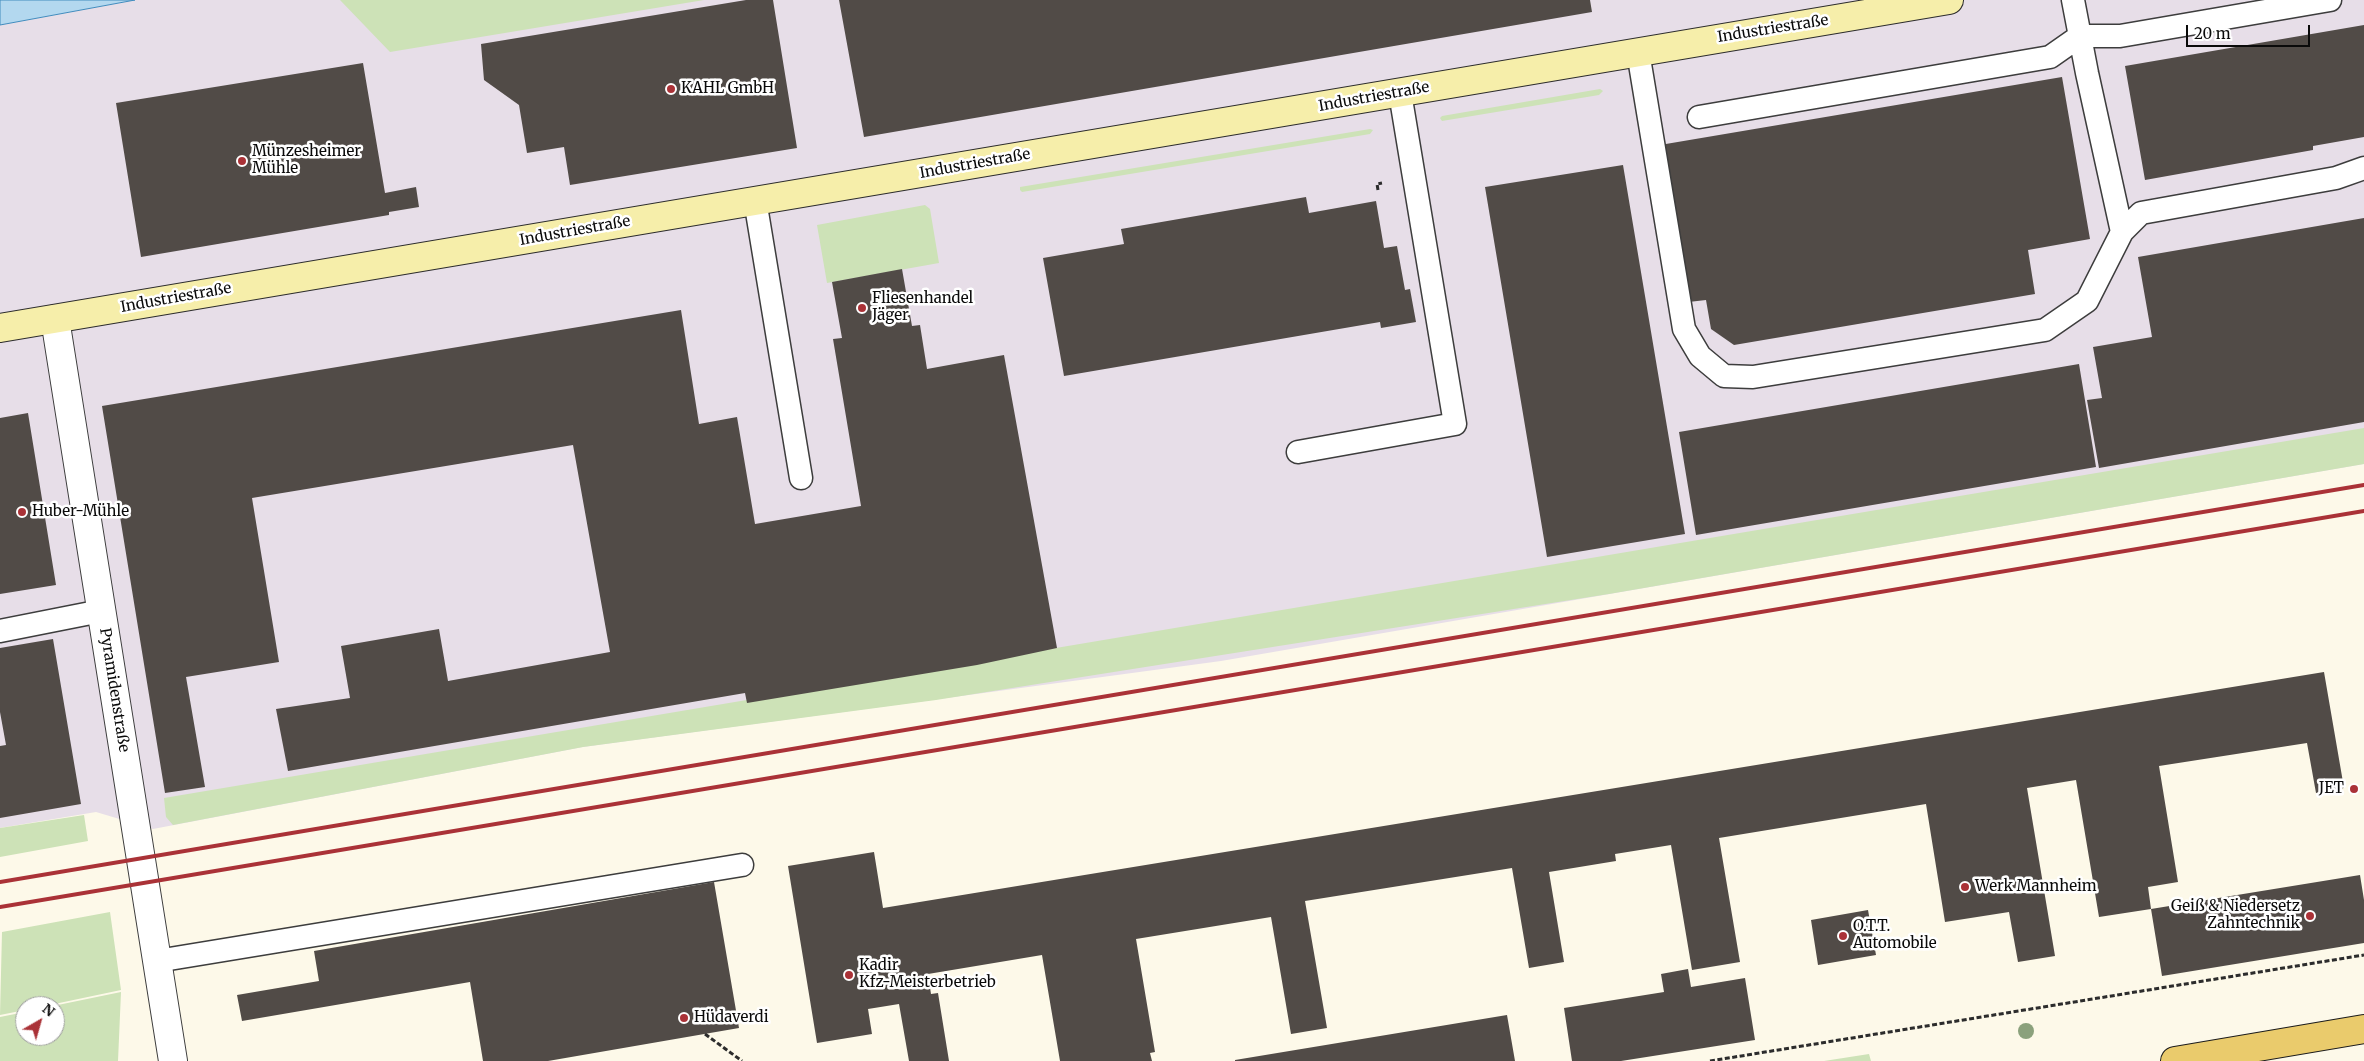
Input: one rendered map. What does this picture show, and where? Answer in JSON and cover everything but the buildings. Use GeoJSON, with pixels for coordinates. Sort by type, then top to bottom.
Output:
{"type":"FeatureCollection","features":[{"type":"Feature","properties":{"kind":"main road"},"geometry":{"type":"LineString","coordinates":[[2175,1061],[2364,1029]]}},
{"type":"Feature","properties":{"kind":"street","name":"Industriestraße"},"geometry":{"type":"LineString","coordinates":[[0,328],[1950,0]]}},
{"type":"Feature","properties":{"kind":"street","name":"Pyramidenstraße"},"geometry":{"type":"LineString","coordinates":[[55,319],[173,1061]]}},
{"type":"Feature","properties":{"kind":"lane"},"geometry":{"type":"LineString","coordinates":[[2073,0],[2122,232]]}},
{"type":"Feature","properties":{"kind":"lane"},"geometry":{"type":"LineString","coordinates":[[1699,117],[2050,57],[2080,36],[2120,36],[2330,0]]}},
{"type":"Feature","properties":{"kind":"lane"},"geometry":{"type":"LineString","coordinates":[[1638,52],[1684,328],[1700,356],[1724,376],[1752,377],[2045,330],[2087,300],[2122,232],[2141,213],[2336,178],[2364,168]]}},
{"type":"Feature","properties":{"kind":"lane"},"geometry":{"type":"LineString","coordinates":[[1298,452],[1455,424],[1400,92]]}},
{"type":"Feature","properties":{"kind":"lane"},"geometry":{"type":"LineString","coordinates":[[754,200],[801,478]]}},
{"type":"Feature","properties":{"kind":"lane"},"geometry":{"type":"LineString","coordinates":[[0,631],[101,610]]}},
{"type":"Feature","properties":{"kind":"lane"},"geometry":{"type":"LineString","coordinates":[[157,961],[742,865]]}},
{"type":"Feature","properties":{"kind":"path"},"geometry":{"type":"LineString","coordinates":[[1710,1061],[2364,955]]}},
{"type":"Feature","properties":{"kind":"path"},"geometry":{"type":"LineString","coordinates":[[704,1034],[742,1061]]}},
{"type":"Feature","properties":{"kind":"shaded area"},"geometry":{"type":"Polygon","coordinates":[[[135,0],[2364,0],[2364,464],[1221,661],[583,747],[153,829],[96,812],[0,828],[0,25],[135,0]]]}},
{"type":"Feature","properties":{"kind":"green space"},"geometry":{"type":"Polygon","coordinates":[[[340,0],[704,0],[390,52],[340,0]]]}},
{"type":"Feature","properties":{"kind":"green space"},"geometry":{"type":"Polygon","coordinates":[[[1600,89],[1603,91],[1599,95],[1442,121],[1440,118],[1442,116],[1600,89]]]}},
{"type":"Feature","properties":{"kind":"green space"},"geometry":{"type":"Polygon","coordinates":[[[1373,130],[1370,134],[1022,192],[1020,190],[1020,187],[1373,130]]]}},
{"type":"Feature","properties":{"kind":"green space"},"geometry":{"type":"Polygon","coordinates":[[[925,205],[930,209],[939,263],[827,283],[817,225],[925,205]]]}},
{"type":"Feature","properties":{"kind":"green space"},"geometry":{"type":"Polygon","coordinates":[[[2364,428],[2364,464],[1609,594],[936,700],[583,747],[173,825],[166,817],[164,798],[2364,428]]]}},
{"type":"Feature","properties":{"kind":"green space"},"geometry":{"type":"Polygon","coordinates":[[[84,815],[88,841],[0,857],[0,828],[84,815]]]}},
{"type":"Feature","properties":{"kind":"green space"},"geometry":{"type":"Polygon","coordinates":[[[110,912],[121,990],[65,1002],[65,996],[15,996],[15,1012],[0,1015],[2,932],[110,912]]]}},
{"type":"Feature","properties":{"kind":"green space"},"geometry":{"type":"Polygon","coordinates":[[[121,992],[118,1061],[0,1061],[0,1017],[15,1014],[15,1046],[65,1046],[65,1004],[121,992]]]}},
{"type":"Feature","properties":{"kind":"green space"},"geometry":{"type":"Polygon","coordinates":[[[1869,1054],[1871,1061],[1824,1061],[1869,1054]]]}},
{"type":"Feature","properties":{"kind":"water"},"geometry":{"type":"Polygon","coordinates":[[[0,0],[135,0],[0,25],[0,0]]]}},
{"type":"Feature","properties":{"kind":"railway"},"geometry":{"type":"LineString","coordinates":[[0,882],[2364,485]]}},
{"type":"Feature","properties":{"kind":"railway"},"geometry":{"type":"LineString","coordinates":[[0,907],[2364,511]]}},
{"type":"Feature","properties":{"kind":"place","name":"KAHL GmbH"},"geometry":{"type":"Point","coordinates":[671,89]}},
{"type":"Feature","properties":{"kind":"place","name":"Münzesheimer Mühle"},"geometry":{"type":"Point","coordinates":[242,161]}},
{"type":"Feature","properties":{"kind":"place","name":"Fliesenhandel Jäger"},"geometry":{"type":"Point","coordinates":[862,308]}},
{"type":"Feature","properties":{"kind":"place","name":"Huber-Mühle"},"geometry":{"type":"Point","coordinates":[22,512]}},
{"type":"Feature","properties":{"kind":"place","name":"JET"},"geometry":{"type":"Point","coordinates":[2354,789]}},
{"type":"Feature","properties":{"kind":"place","name":"Werk Mannheim"},"geometry":{"type":"Point","coordinates":[1965,887]}},
{"type":"Feature","properties":{"kind":"place","name":"Geiß & Niedersetz Zahntechnik"},"geometry":{"type":"Point","coordinates":[2310,916]}},
{"type":"Feature","properties":{"kind":"place","name":"O.T.T. Automobile"},"geometry":{"type":"Point","coordinates":[1843,936]}},
{"type":"Feature","properties":{"kind":"place","name":"Kadir Kfz-Meisterbetrieb"},"geometry":{"type":"Point","coordinates":[849,975]}},
{"type":"Feature","properties":{"kind":"place","name":"Hüdaverdi"},"geometry":{"type":"Point","coordinates":[684,1018]}}]}
